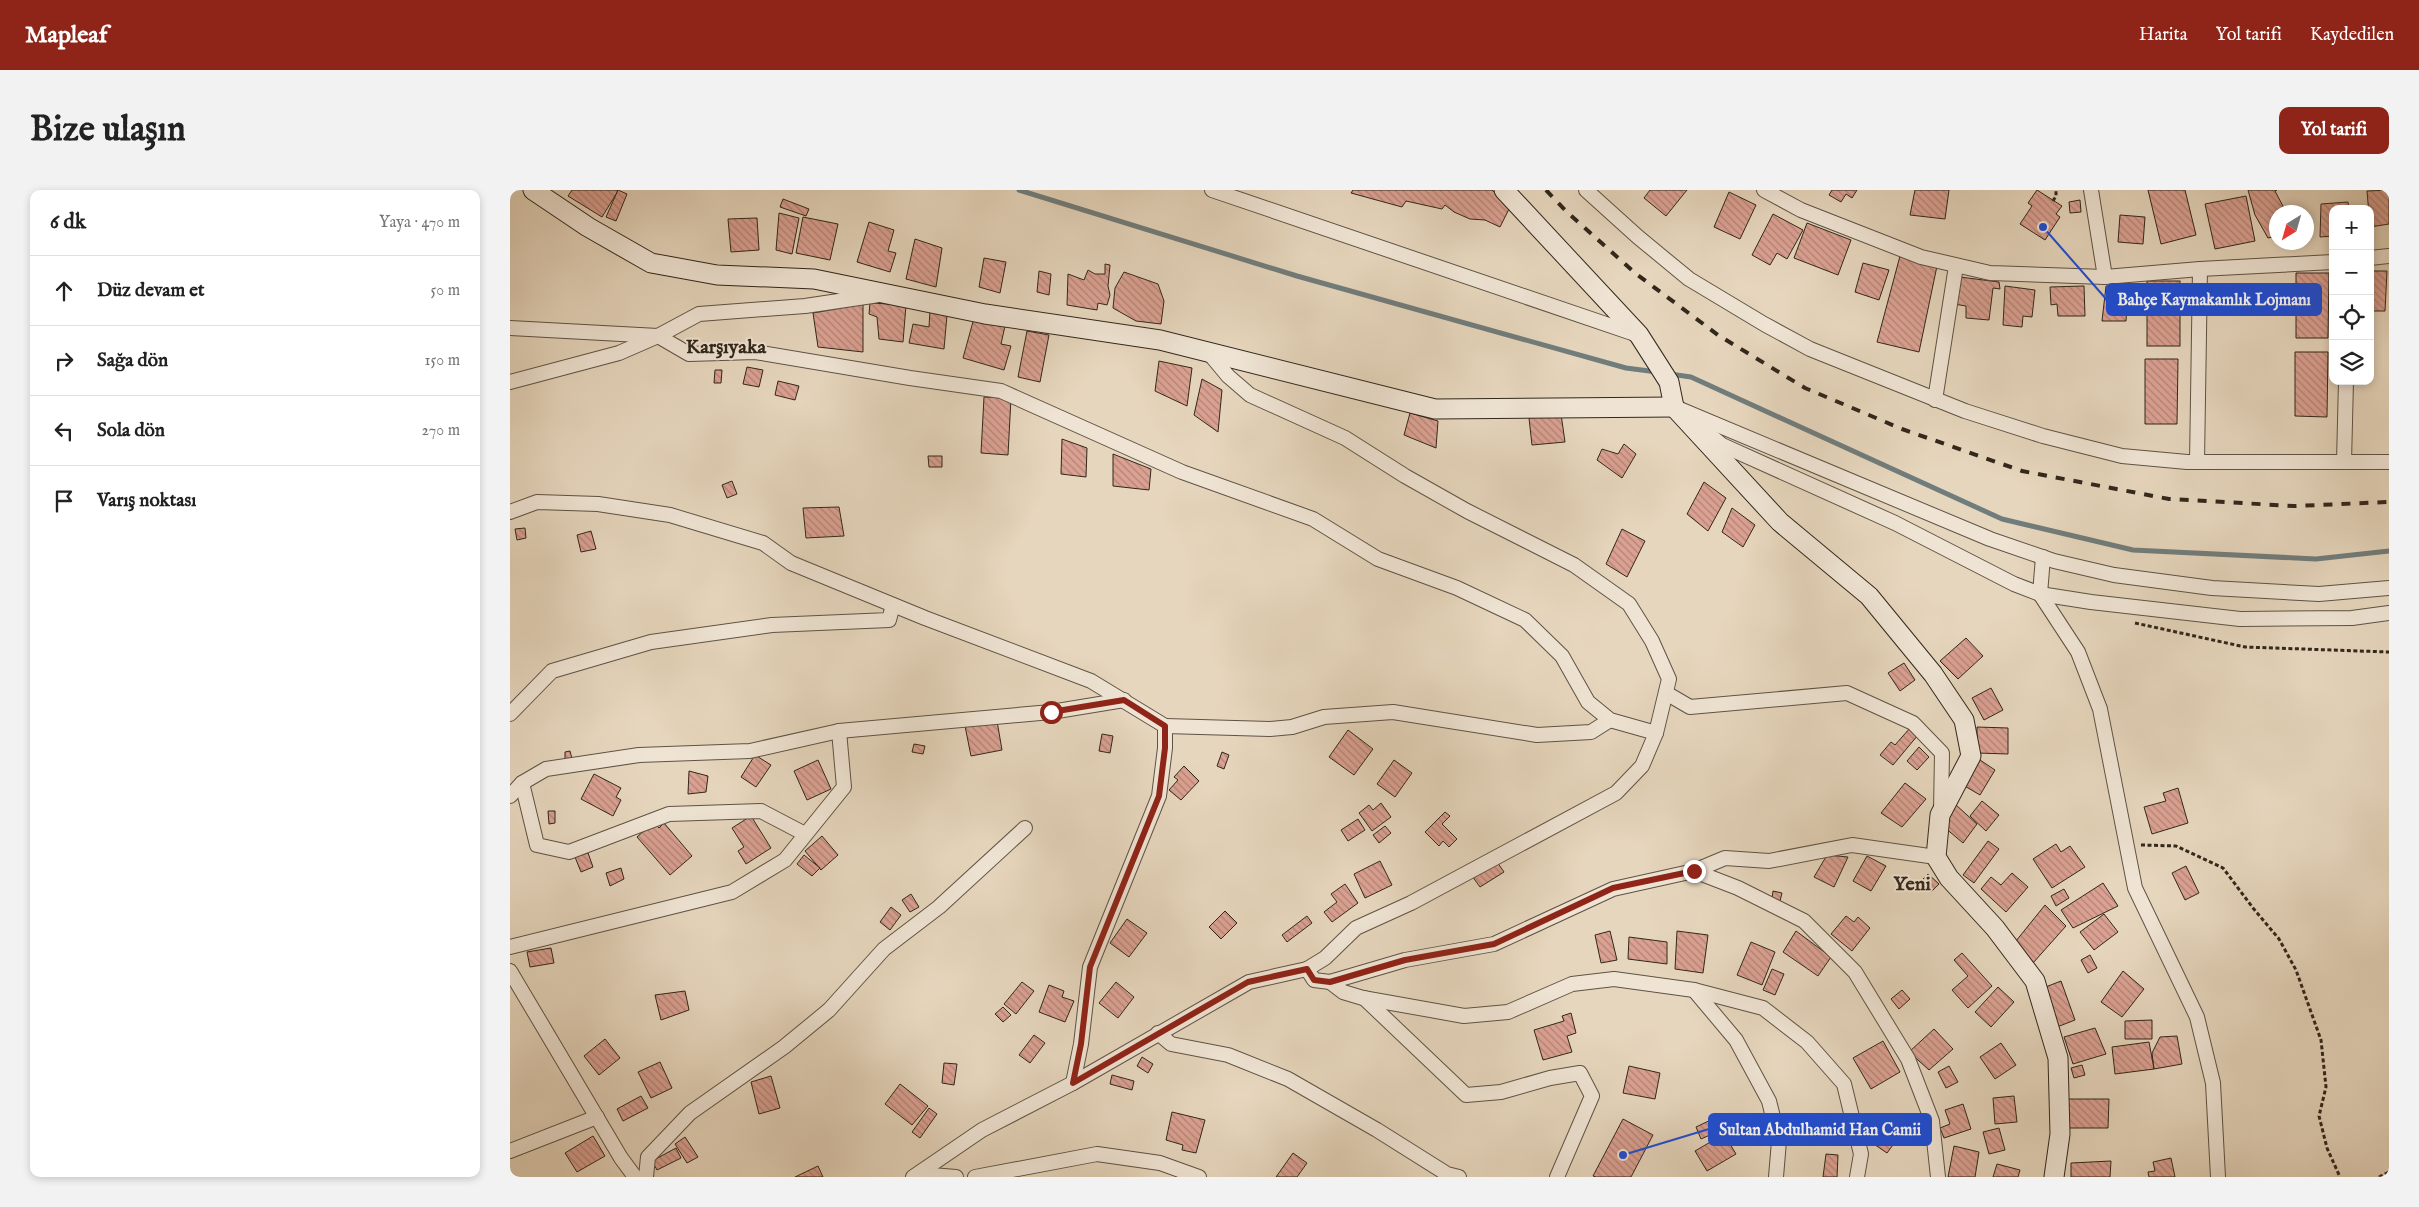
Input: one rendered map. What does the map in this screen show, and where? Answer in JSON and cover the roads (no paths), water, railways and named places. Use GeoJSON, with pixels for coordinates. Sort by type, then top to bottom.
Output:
{"type":"FeatureCollection","features":[{"type":"Feature","properties":{"kind":"street"},"geometry":{"type":"LineString","coordinates":[[533,190],[588,227],[651,263],[718,275],[814,279],[985,314],[1160,340],[1435,409],[1674,407],[1972,531],[2043,557],[2114,575],[2212,588],[2319,594],[2389,588]]}},
{"type":"Feature","properties":{"kind":"street"},"geometry":{"type":"LineString","coordinates":[[1212,190],[1642,340]]}},
{"type":"Feature","properties":{"kind":"street"},"geometry":{"type":"LineString","coordinates":[[1504,190],[1642,340],[1669,382],[1674,407],[1780,522],[1869,596],[1933,674],[1964,720],[1971,756],[1940,815]]}},
{"type":"Feature","properties":{"kind":"street"},"geometry":{"type":"LineString","coordinates":[[1764,190],[1801,210],[1921,256],[1990,273],[2105,277],[2200,269],[2329,262]]}},
{"type":"Feature","properties":{"kind":"street"},"geometry":{"type":"LineString","coordinates":[[2091,190],[2105,277]]}},
{"type":"Feature","properties":{"kind":"street"},"geometry":{"type":"LineString","coordinates":[[1590,192],[1689,279],[1810,349],[1936,400],[2043,436],[2122,456],[2197,462],[2389,462]]}},
{"type":"Feature","properties":{"kind":"street"},"geometry":{"type":"LineString","coordinates":[[2374,258],[2389,256]]}},
{"type":"Feature","properties":{"kind":"street"},"geometry":{"type":"LineString","coordinates":[[1936,400],[1956,266]]}},
{"type":"Feature","properties":{"kind":"street"},"geometry":{"type":"LineString","coordinates":[[2197,462],[2200,269]]}},
{"type":"Feature","properties":{"kind":"street"},"geometry":{"type":"LineString","coordinates":[[510,382],[619,353],[658,336],[699,314],[805,306],[885,294]]}},
{"type":"Feature","properties":{"kind":"street"},"geometry":{"type":"LineString","coordinates":[[510,328],[658,336],[689,354],[755,352],[910,378],[1001,390],[1182,472],[1313,519],[1378,559],[1457,588],[1525,620],[1562,656],[1588,702],[1610,720],[1656,733]]}},
{"type":"Feature","properties":{"kind":"street"},"geometry":{"type":"LineString","coordinates":[[916,1175],[982,1130],[1073,1083],[1248,982],[1307,969],[1324,958],[1356,928],[1412,904],[1616,793],[1642,766],[1656,733],[1669,679],[1652,641],[1629,604],[1574,565],[1467,511],[1405,476],[1345,438],[1250,395],[1228,376],[1208,352]]}},
{"type":"Feature","properties":{"kind":"street"},"geometry":{"type":"LineString","coordinates":[[2344,462],[2346,385]]}},
{"type":"Feature","properties":{"kind":"street"},"geometry":{"type":"LineString","coordinates":[[1674,407],[1722,445],[1895,523],[1991,573],[2040,594],[2120,606],[2240,619],[2352,618],[2389,613]]}},
{"type":"Feature","properties":{"kind":"street"},"geometry":{"type":"LineString","coordinates":[[510,512],[537,502],[598,504],[670,515],[763,543],[791,563],[893,605],[1091,681],[1165,726],[1292,728],[1324,717],[1393,712],[1537,735],[1591,732],[1610,720]]}},
{"type":"Feature","properties":{"kind":"street"},"geometry":{"type":"LineString","coordinates":[[2043,557],[2040,594],[2078,652],[2100,709],[2135,888],[2197,1016],[2213,1083],[2218,1177]]}},
{"type":"Feature","properties":{"kind":"street"},"geometry":{"type":"LineString","coordinates":[[510,714],[552,671],[651,642],[772,625],[888,620],[893,605]]}},
{"type":"Feature","properties":{"kind":"street"},"geometry":{"type":"LineString","coordinates":[[1666,693],[1690,707],[1847,693],[1913,723],[1942,753],[1940,815],[1936,857],[1949,878],[1995,928],[2035,981],[2058,1058],[2060,1134],[2054,1177]]}},
{"type":"Feature","properties":{"kind":"street"},"geometry":{"type":"LineString","coordinates":[[510,796],[522,783],[546,769],[639,755],[750,751],[839,731],[1051,712],[1124,700]]}},
{"type":"Feature","properties":{"kind":"street"},"geometry":{"type":"LineString","coordinates":[[1073,1083],[1081,1044],[1090,967],[1159,796],[1165,748],[1165,726]]}},
{"type":"Feature","properties":{"kind":"street"},"geometry":{"type":"LineString","coordinates":[[510,947],[732,892],[785,860],[844,787],[839,731]]}},
{"type":"Feature","properties":{"kind":"street"},"geometry":{"type":"LineString","coordinates":[[522,783],[537,845],[569,852],[669,814],[761,811],[805,834]]}},
{"type":"Feature","properties":{"kind":"street"},"geometry":{"type":"LineString","coordinates":[[646,1177],[648,1158],[690,1114],[784,1047],[829,1010],[884,949],[939,907],[1024,828]]}},
{"type":"Feature","properties":{"kind":"street"},"geometry":{"type":"LineString","coordinates":[[1307,969],[1314,980],[1330,982],[1405,960],[1494,944],[1613,888],[1694,871],[1724,858],[1769,861],[1852,845],[1936,857]]}},
{"type":"Feature","properties":{"kind":"street"},"geometry":{"type":"LineString","coordinates":[[1694,871],[1738,888],[1804,921],[1855,972],[1908,1059],[1932,1121],[1938,1177]]}},
{"type":"Feature","properties":{"kind":"street"},"geometry":{"type":"LineString","coordinates":[[511,976],[635,1177]]}},
{"type":"Feature","properties":{"kind":"street"},"geometry":{"type":"LineString","coordinates":[[1330,982],[1343,992],[1363,998],[1464,1016],[1508,1012],[1572,984],[1614,979],[1694,990],[1763,1008],[1807,1042],[1844,1084],[1861,1154],[1857,1177]]}},
{"type":"Feature","properties":{"kind":"street"},"geometry":{"type":"LineString","coordinates":[[1694,990],[1736,1040],[1769,1102],[1779,1141],[1776,1177]]}},
{"type":"Feature","properties":{"kind":"street"},"geometry":{"type":"LineString","coordinates":[[1363,998],[1466,1095],[1501,1092],[1550,1078],[1580,1073],[1592,1096],[1557,1177]]}},
{"type":"Feature","properties":{"kind":"street"},"geometry":{"type":"LineString","coordinates":[[1158,1033],[1172,1044],[1228,1055],[1288,1079],[1377,1130],[1446,1174],[1460,1177]]}},
{"type":"Feature","properties":{"kind":"street"},"geometry":{"type":"LineString","coordinates":[[510,1151],[597,1117]]}},
{"type":"Feature","properties":{"kind":"street"},"geometry":{"type":"LineString","coordinates":[[974,1177],[1097,1154],[1160,1163],[1200,1177]]}},
{"type":"Feature","properties":{"kind":"street"},"geometry":{"type":"LineString","coordinates":[[916,1175],[956,1177]]}},
{"type":"Feature","properties":{"kind":"waterway"},"geometry":{"type":"LineString","coordinates":[[1019,190],[1297,276],[1626,368],[1657,372]]}},
{"type":"Feature","properties":{"kind":"waterway"},"geometry":{"type":"LineString","coordinates":[[1670,374],[1691,377],[2002,519],[2133,550],[2316,559],[2389,551]]}},
{"type":"Feature","properties":{"kind":"railway"},"geometry":{"type":"LineString","coordinates":[[1546,190],[1567,212],[1635,273],[1718,335],[1805,388],[1902,429],[2022,471],[2169,499],[2294,506],[2389,502]]}},
{"type":"Feature","properties":{"kind":"place","name":"Bahçe Kaymakamlık Lojmanı"},"geometry":{"type":"Point","coordinates":[2043,227]}},
{"type":"Feature","properties":{"kind":"place","name":"Sultan Abdulhamid Han Camii"},"geometry":{"type":"Point","coordinates":[1623,1155]}},
{"type":"Feature","properties":{"kind":"district","name":"Karşıyaka"},"geometry":{"type":"Point","coordinates":[726,346]}},
{"type":"Feature","properties":{"kind":"district","name":"Yeni"},"geometry":{"type":"Point","coordinates":[1912,883]}}]}
